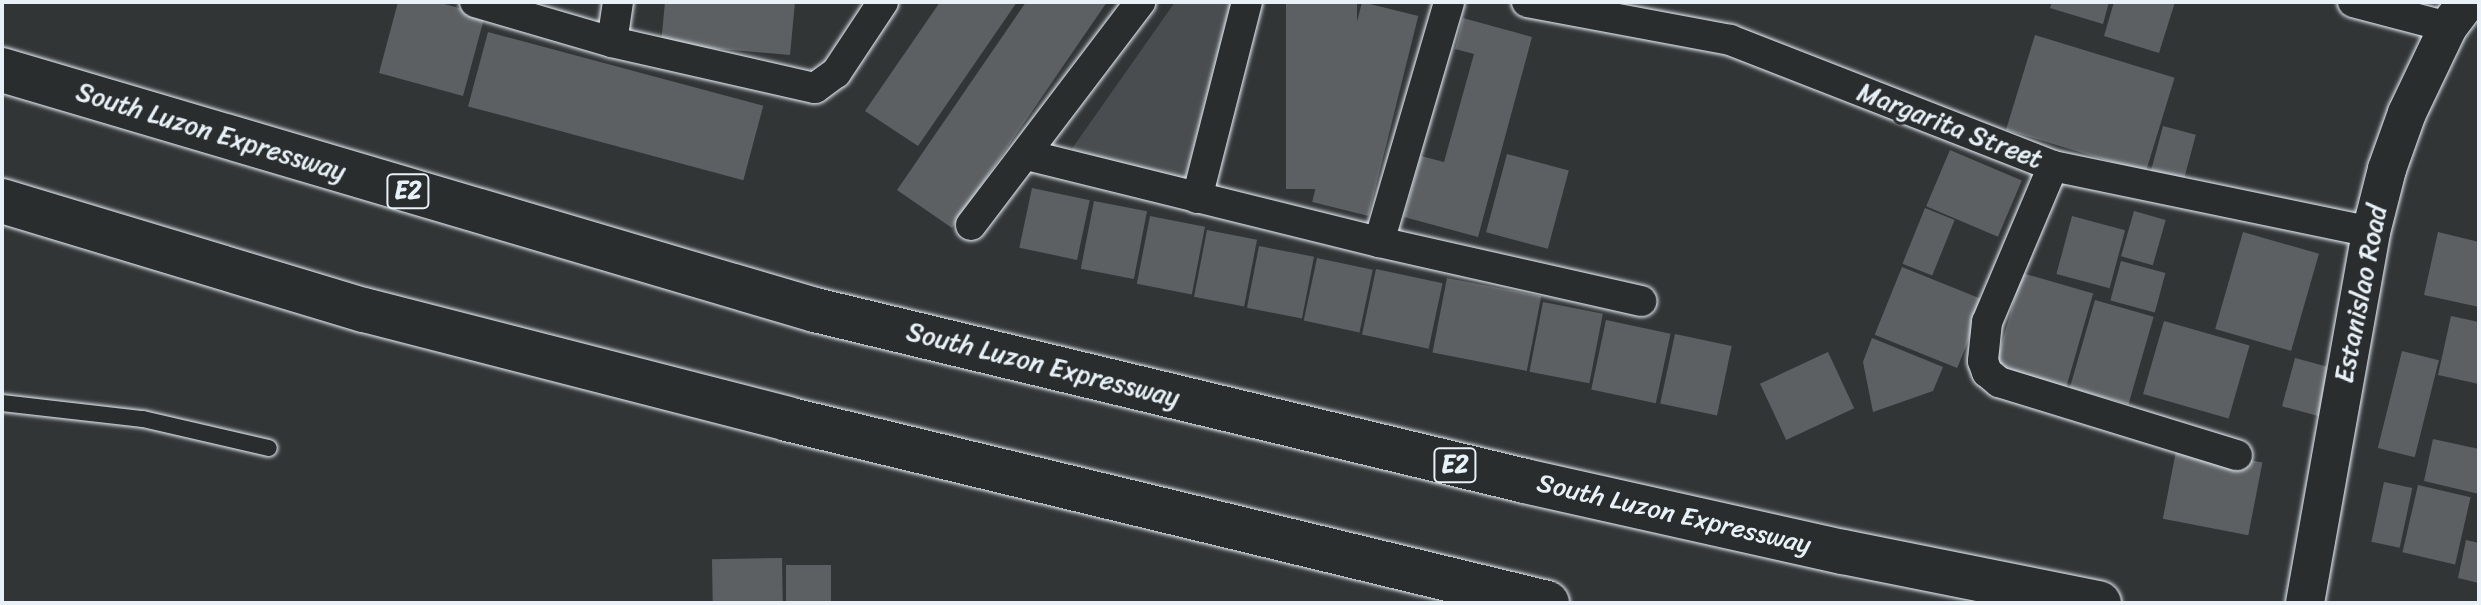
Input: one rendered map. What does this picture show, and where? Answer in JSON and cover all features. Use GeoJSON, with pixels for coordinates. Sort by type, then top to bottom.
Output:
{"type":"FeatureCollection","features":[{"type":"Feature","properties":{"kind":"highway","name":"South Luzon Expressway"},"geometry":{"type":"LineString","coordinates":[[2,70],[815,310],[1525,481],[1843,552],[2099,603]]}},
{"type":"Feature","properties":{"kind":"highway"},"geometry":{"type":"LineString","coordinates":[[2,201],[364,310],[787,419],[1547,603]]}},
{"type":"Feature","properties":{"kind":"street"},"geometry":{"type":"LineString","coordinates":[[475,2],[612,42],[815,88],[836,73],[883,2]]}},
{"type":"Feature","properties":{"kind":"street"},"geometry":{"type":"LineString","coordinates":[[612,42],[618,2]]}},
{"type":"Feature","properties":{"kind":"street"},"geometry":{"type":"LineString","coordinates":[[971,225],[1140,2]]}},
{"type":"Feature","properties":{"kind":"street"},"geometry":{"type":"LineString","coordinates":[[1197,198],[1247,2]]}},
{"type":"Feature","properties":{"kind":"street"},"geometry":{"type":"LineString","coordinates":[[1379,242],[1449,2]]}},
{"type":"Feature","properties":{"kind":"street"},"geometry":{"type":"LineString","coordinates":[[2353,2],[2458,14]]}},
{"type":"Feature","properties":{"kind":"street","name":"Margarita Street"},"geometry":{"type":"LineString","coordinates":[[1531,3],[1730,40],[2053,166],[2371,232]]}},
{"type":"Feature","properties":{"kind":"street","name":"Estanislao Road"},"geometry":{"type":"LineString","coordinates":[[2305,603],[2371,232],[2407,113],[2458,14]]}},
{"type":"Feature","properties":{"kind":"street"},"geometry":{"type":"LineString","coordinates":[[1027,155],[1379,242],[1641,301]]}},
{"type":"Feature","properties":{"kind":"street"},"geometry":{"type":"LineString","coordinates":[[2053,166],[1987,322],[1983,361],[1987,372],[1999,382],[2237,455]]}},
{"type":"Feature","properties":{"kind":"lane"},"geometry":{"type":"LineString","coordinates":[[2,403],[143,419],[269,448]]}},
{"type":"Feature","properties":{"kind":"shaded area"},"geometry":{"type":"Polygon","coordinates":[[[1175,2],[1232,2],[1185,179],[1071,150],[1175,2]]]}},
{"type":"Feature","properties":{"kind":"building"},"geometry":{"type":"Polygon","coordinates":[[[398,2],[437,2],[485,15],[463,96],[379,73],[398,2]]]}},
{"type":"Feature","properties":{"kind":"building"},"geometry":{"type":"Polygon","coordinates":[[[665,2],[795,2],[790,55],[661,44],[665,2]]]}},
{"type":"Feature","properties":{"kind":"building"},"geometry":{"type":"Polygon","coordinates":[[[940,2],[1017,2],[918,146],[865,111],[940,2]]]}},
{"type":"Feature","properties":{"kind":"building"},"geometry":{"type":"Polygon","coordinates":[[[1026,2],[1107,2],[952,228],[897,190],[1026,2]]]}},
{"type":"Feature","properties":{"kind":"building"},"geometry":{"type":"Polygon","coordinates":[[[1286,2],[1357,2],[1357,189],[1286,189],[1286,2]]]}},
{"type":"Feature","properties":{"kind":"building"},"geometry":{"type":"Polygon","coordinates":[[[1362,2],[1418,16],[1368,216],[1312,202],[1362,2]]]}},
{"type":"Feature","properties":{"kind":"building"},"geometry":{"type":"Polygon","coordinates":[[[2052,2],[2109,2],[2103,24],[2050,8],[2052,2]]]}},
{"type":"Feature","properties":{"kind":"building"},"geometry":{"type":"Polygon","coordinates":[[[2114,2],[2175,2],[2159,53],[2104,36],[2114,2]]]}},
{"type":"Feature","properties":{"kind":"building"},"geometry":{"type":"Polygon","coordinates":[[[1463,18],[1532,37],[1478,237],[1404,217],[1421,156],[1444,162],[1474,54],[1455,49],[1463,18]]]}},
{"type":"Feature","properties":{"kind":"building"},"geometry":{"type":"Polygon","coordinates":[[[488,32],[763,106],[743,180],[468,106],[488,32]]]}},
{"type":"Feature","properties":{"kind":"building"},"geometry":{"type":"Polygon","coordinates":[[[2035,35],[2175,78],[2146,172],[2006,130],[2035,35]]]}},
{"type":"Feature","properties":{"kind":"building"},"geometry":{"type":"Polygon","coordinates":[[[2163,126],[2196,135],[2183,183],[2150,174],[2163,126]]]}},
{"type":"Feature","properties":{"kind":"building"},"geometry":{"type":"Polygon","coordinates":[[[1950,150],[2022,180],[1998,237],[1926,206],[1950,150]]]}},
{"type":"Feature","properties":{"kind":"building"},"geometry":{"type":"Polygon","coordinates":[[[1507,154],[1569,171],[1548,249],[1486,232],[1507,154]]]}},
{"type":"Feature","properties":{"kind":"building"},"geometry":{"type":"Polygon","coordinates":[[[1032,188],[1090,200],[1077,260],[1019,248],[1032,188]]]}},
{"type":"Feature","properties":{"kind":"building"},"geometry":{"type":"Polygon","coordinates":[[[1094,201],[1147,211],[1134,279],[1081,269],[1094,201]]]}},
{"type":"Feature","properties":{"kind":"building"},"geometry":{"type":"Polygon","coordinates":[[[1925,208],[1955,220],[1932,276],[1903,264],[1925,208]]]}},
{"type":"Feature","properties":{"kind":"building"},"geometry":{"type":"Polygon","coordinates":[[[2134,211],[2166,220],[2153,265],[2121,256],[2134,211]]]}},
{"type":"Feature","properties":{"kind":"building"},"geometry":{"type":"Polygon","coordinates":[[[1150,216],[1205,227],[1192,294],[1137,284],[1150,216]]]}},
{"type":"Feature","properties":{"kind":"building"},"geometry":{"type":"Polygon","coordinates":[[[2072,216],[2125,230],[2110,288],[2056,274],[2072,216]]]}},
{"type":"Feature","properties":{"kind":"building"},"geometry":{"type":"Polygon","coordinates":[[[1207,230],[1257,240],[1244,306],[1194,297],[1207,230]]]}},
{"type":"Feature","properties":{"kind":"building"},"geometry":{"type":"Polygon","coordinates":[[[2243,232],[2319,254],[2291,351],[2215,329],[2243,232]]]}},
{"type":"Feature","properties":{"kind":"building"},"geometry":{"type":"Polygon","coordinates":[[[2438,232],[2479,242],[2479,307],[2424,295],[2438,232]]]}},
{"type":"Feature","properties":{"kind":"building"},"geometry":{"type":"Polygon","coordinates":[[[1259,246],[1314,257],[1302,319],[1247,308],[1259,246]]]}},
{"type":"Feature","properties":{"kind":"building"},"geometry":{"type":"Polygon","coordinates":[[[1317,258],[1373,270],[1359,332],[1304,321],[1317,258]]]}},
{"type":"Feature","properties":{"kind":"building"},"geometry":{"type":"Polygon","coordinates":[[[2121,261],[2165,273],[2155,313],[2110,301],[2121,261]]]}},
{"type":"Feature","properties":{"kind":"building"},"geometry":{"type":"Polygon","coordinates":[[[1902,267],[1985,300],[1957,368],[1875,335],[1902,267]]]}},
{"type":"Feature","properties":{"kind":"building"},"geometry":{"type":"Polygon","coordinates":[[[1376,269],[1443,283],[1429,349],[1362,335],[1376,269]]]}},
{"type":"Feature","properties":{"kind":"building"},"geometry":{"type":"Polygon","coordinates":[[[2022,273],[2093,293],[2066,388],[1995,367],[2022,273]]]}},
{"type":"Feature","properties":{"kind":"building"},"geometry":{"type":"Polygon","coordinates":[[[1447,278],[1541,296],[1527,371],[1432,353],[1447,278]]]}},
{"type":"Feature","properties":{"kind":"building"},"geometry":{"type":"Polygon","coordinates":[[[2095,300],[2154,317],[2129,404],[2070,387],[2095,300]]]}},
{"type":"Feature","properties":{"kind":"building"},"geometry":{"type":"Polygon","coordinates":[[[1543,302],[1603,314],[1589,383],[1529,372],[1543,302]]]}},
{"type":"Feature","properties":{"kind":"building"},"geometry":{"type":"Polygon","coordinates":[[[2451,316],[2479,322],[2479,384],[2438,375],[2451,316]]]}},
{"type":"Feature","properties":{"kind":"building"},"geometry":{"type":"Polygon","coordinates":[[[1606,320],[1671,334],[1656,403],[1591,389],[1606,320]]]}},
{"type":"Feature","properties":{"kind":"building"},"geometry":{"type":"Polygon","coordinates":[[[2164,321],[2250,346],[2229,419],[2143,394],[2164,321]]]}},
{"type":"Feature","properties":{"kind":"building"},"geometry":{"type":"Polygon","coordinates":[[[1675,334],[1732,346],[1717,416],[1660,403],[1675,334]]]}},
{"type":"Feature","properties":{"kind":"building"},"geometry":{"type":"Polygon","coordinates":[[[1872,338],[1943,367],[1933,391],[1873,412],[1863,362],[1872,338]]]}},
{"type":"Feature","properties":{"kind":"building"},"geometry":{"type":"Polygon","coordinates":[[[2402,351],[2439,360],[2415,457],[2378,448],[2402,351]]]}},
{"type":"Feature","properties":{"kind":"building"},"geometry":{"type":"Polygon","coordinates":[[[1828,352],[1854,408],[1786,440],[1760,384],[1828,352]]]}},
{"type":"Feature","properties":{"kind":"building"},"geometry":{"type":"Polygon","coordinates":[[[2295,358],[2342,371],[2329,419],[2282,406],[2295,358]]]}},
{"type":"Feature","properties":{"kind":"building"},"geometry":{"type":"Polygon","coordinates":[[[2433,439],[2479,449],[2479,494],[2424,481],[2433,439]]]}},
{"type":"Feature","properties":{"kind":"building"},"geometry":{"type":"Polygon","coordinates":[[[2177,446],[2262,463],[2248,535],[2163,519],[2177,446]]]}},
{"type":"Feature","properties":{"kind":"building"},"geometry":{"type":"Polygon","coordinates":[[[2384,482],[2412,488],[2400,548],[2371,542],[2384,482]]]}},
{"type":"Feature","properties":{"kind":"building"},"geometry":{"type":"Polygon","coordinates":[[[2418,485],[2471,497],[2455,564],[2402,552],[2418,485]]]}},
{"type":"Feature","properties":{"kind":"building"},"geometry":{"type":"Polygon","coordinates":[[[2466,540],[2479,543],[2479,583],[2458,578],[2466,540]]]}},
{"type":"Feature","properties":{"kind":"building"},"geometry":{"type":"Polygon","coordinates":[[[782,558],[783,603],[713,603],[712,559],[782,558]]]}},
{"type":"Feature","properties":{"kind":"building"},"geometry":{"type":"Polygon","coordinates":[[[786,565],[831,565],[831,603],[786,603],[786,565]]]}}]}
